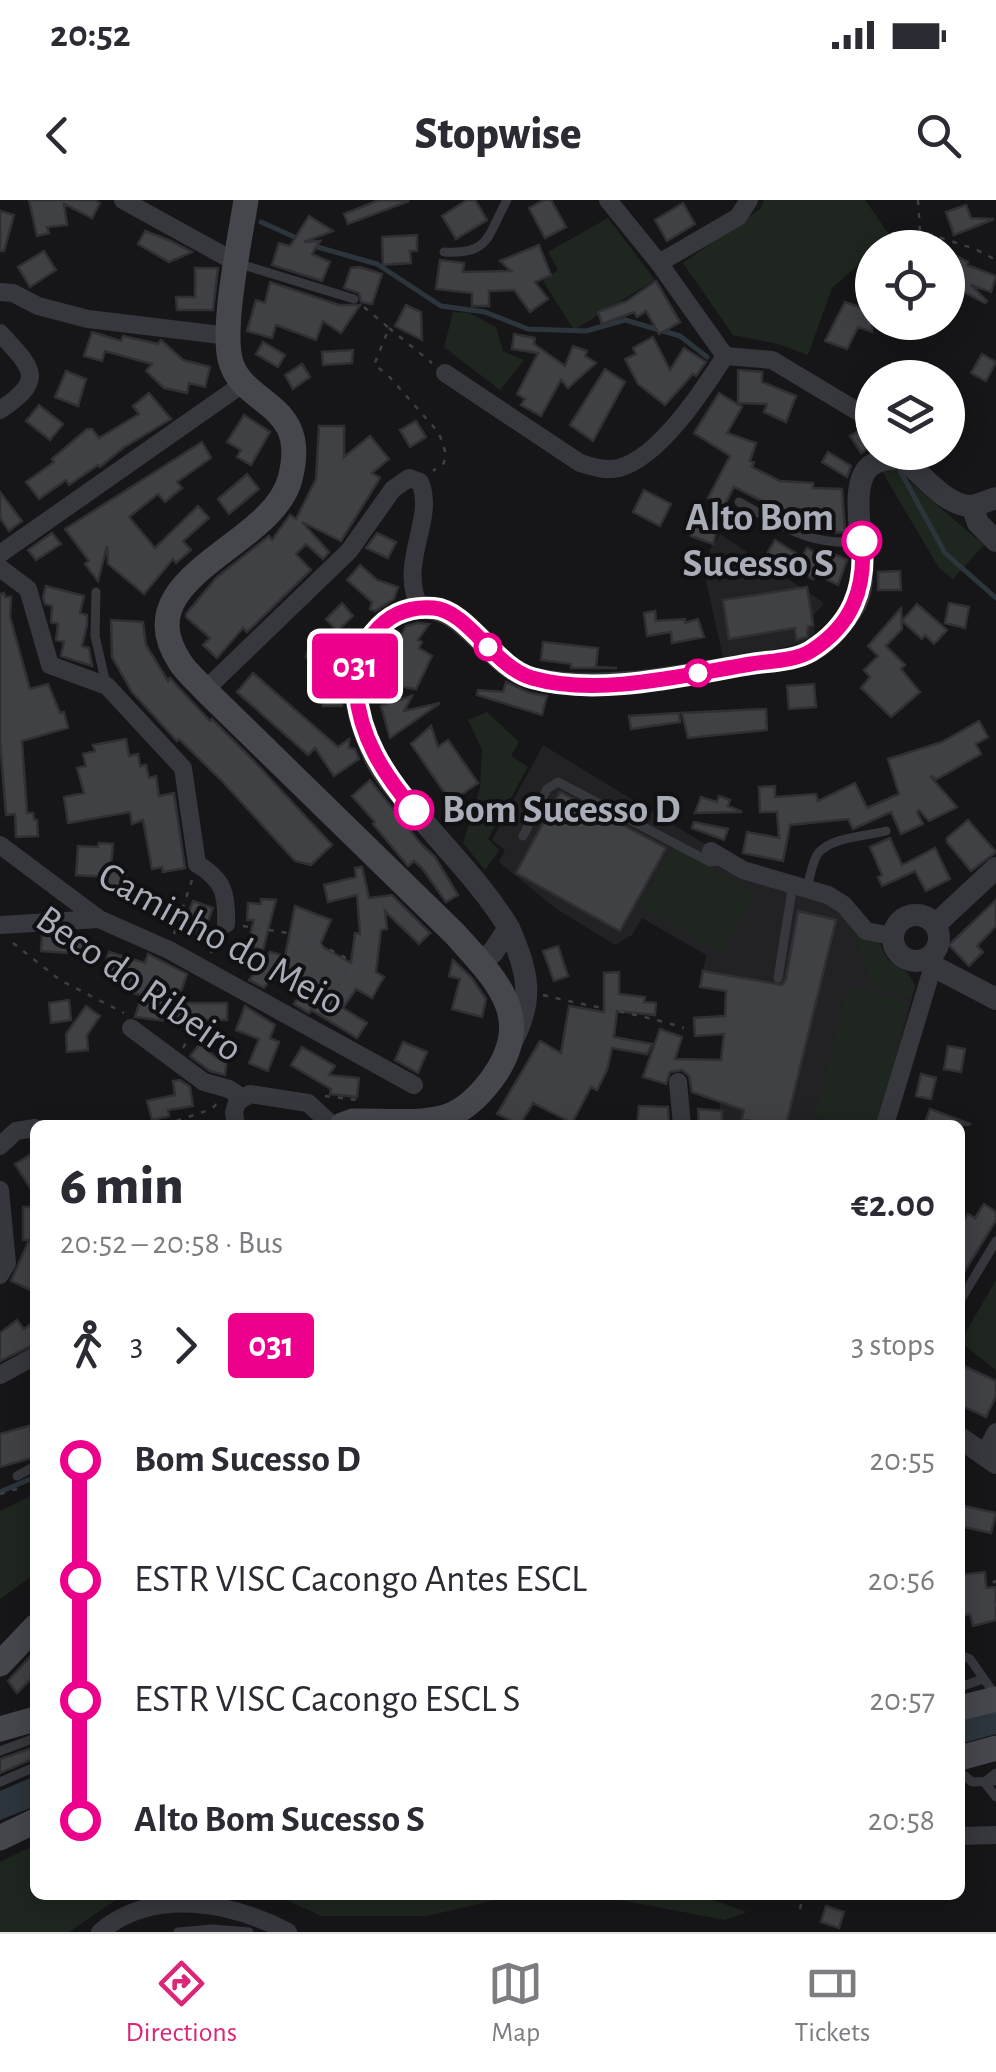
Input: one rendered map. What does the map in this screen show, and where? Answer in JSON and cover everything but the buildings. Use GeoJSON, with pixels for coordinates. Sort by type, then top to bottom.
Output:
{"type":"FeatureCollection","features":[{"type":"Feature","properties":{"kind":"main road"},"geometry":{"type":"LineString","coordinates":[[246,200],[229,355],[244,383],[278,410],[290,430],[294,453],[290,483],[265,521],[186,581],[172,600],[168,623],[179,662],[455,934],[508,1000],[513,1023],[509,1047],[500,1068],[462,1119],[396,1120]]}},
{"type":"Feature","properties":{"kind":"main road"},"geometry":{"type":"LineString","coordinates":[[0,1664],[30,1632]]}},
{"type":"Feature","properties":{"kind":"main road"},"geometry":{"type":"LineString","coordinates":[[965,1705],[992,1691]]}},
{"type":"Feature","properties":{"kind":"main road"},"geometry":{"type":"LineString","coordinates":[[0,1728],[30,1719]]}},
{"type":"Feature","properties":{"kind":"main road"},"geometry":{"type":"LineString","coordinates":[[965,1757],[996,1748]]}},
{"type":"Feature","properties":{"kind":"main road"},"geometry":{"type":"LineString","coordinates":[[0,1838],[30,1823]]}},
{"type":"Feature","properties":{"kind":"street"},"geometry":{"type":"LineString","coordinates":[[123,200],[237,263]]}},
{"type":"Feature","properties":{"kind":"street"},"geometry":{"type":"LineString","coordinates":[[608,200],[725,356],[772,360],[855,410]]}},
{"type":"Feature","properties":{"kind":"street"},"geometry":{"type":"LineString","coordinates":[[659,263],[738,217],[749,200]]}},
{"type":"Feature","properties":{"kind":"street"},"geometry":{"type":"LineString","coordinates":[[0,292],[14,293],[38,306],[88,319],[229,336]]}},
{"type":"Feature","properties":{"kind":"street"},"geometry":{"type":"LineString","coordinates":[[0,333],[32,373],[22,395],[0,410]]}},
{"type":"Feature","properties":{"kind":"street"},"geometry":{"type":"LineString","coordinates":[[445,373],[580,462],[599,469],[620,468],[646,453],[694,402],[725,356]]}},
{"type":"Feature","properties":{"kind":"street"},"geometry":{"type":"LineString","coordinates":[[0,554],[244,383]]}},
{"type":"Feature","properties":{"kind":"street"},"geometry":{"type":"LineString","coordinates":[[509,1047],[522,1022],[527,991],[525,965],[492,902],[391,784],[375,758],[357,708],[355,666],[366,644],[384,621],[420,608],[440,609],[449,614],[510,668],[532,678],[596,686],[807,654],[833,635],[858,601],[864,560],[859,498],[867,470]]}},
{"type":"Feature","properties":{"kind":"street"},"geometry":{"type":"LineString","coordinates":[[918,470],[949,498],[972,506],[996,498]]}},
{"type":"Feature","properties":{"kind":"street"},"geometry":{"type":"LineString","coordinates":[[205,690],[349,551],[400,482],[409,478],[420,482],[424,496],[410,578],[420,608]]}},
{"type":"Feature","properties":{"kind":"street"},"geometry":{"type":"LineString","coordinates":[[972,506],[978,524],[996,542]]}},
{"type":"Feature","properties":{"kind":"street"},"geometry":{"type":"LineString","coordinates":[[0,568],[28,589],[50,665],[107,686],[184,768],[198,864],[214,874],[227,892],[226,924]]}},
{"type":"Feature","properties":{"kind":"street","name":"Caminho do Meio"},"geometry":{"type":"LineString","coordinates":[[0,846],[100,919],[169,950],[414,1085]]}},
{"type":"Feature","properties":{"kind":"street"},"geometry":{"type":"LineString","coordinates":[[717,854],[769,880],[800,886],[844,905],[866,930],[892,936]]}},
{"type":"Feature","properties":{"kind":"street"},"geometry":{"type":"LineString","coordinates":[[935,925],[995,871]]}},
{"type":"Feature","properties":{"kind":"street"},"geometry":{"type":"LineString","coordinates":[[886,1120],[930,962],[939,937],[928,918],[910,916],[895,928],[895,949],[904,958],[930,962],[996,999]]}},
{"type":"Feature","properties":{"kind":"street"},"geometry":{"type":"LineString","coordinates":[[0,925],[100,919]]}},
{"type":"Feature","properties":{"kind":"street"},"geometry":{"type":"LineString","coordinates":[[481,962],[509,928]]}},
{"type":"Feature","properties":{"kind":"street","name":"Beco do Ribeiro"},"geometry":{"type":"LineString","coordinates":[[131,1028],[204,1082],[235,1093]]}},
{"type":"Feature","properties":{"kind":"street"},"geometry":{"type":"LineString","coordinates":[[678,1082],[682,1120]]}},
{"type":"Feature","properties":{"kind":"street"},"geometry":{"type":"LineString","coordinates":[[236,1120],[235,1093],[308,1103],[327,1120]]}},
{"type":"Feature","properties":{"kind":"street"},"geometry":{"type":"LineString","coordinates":[[0,1146],[16,1131],[30,1129]]}},
{"type":"Feature","properties":{"kind":"street"},"geometry":{"type":"LineString","coordinates":[[0,1190],[7,1263],[0,1276]]}},
{"type":"Feature","properties":{"kind":"street"},"geometry":{"type":"LineString","coordinates":[[0,1375],[30,1359]]}},
{"type":"Feature","properties":{"kind":"street"},"geometry":{"type":"LineString","coordinates":[[965,1442],[990,1459],[996,1432]]}},
{"type":"Feature","properties":{"kind":"street"},"geometry":{"type":"LineString","coordinates":[[965,1836],[996,1835]]}},
{"type":"Feature","properties":{"kind":"street"},"geometry":{"type":"LineString","coordinates":[[100,1932],[118,1917],[143,1908],[176,1904],[217,1906],[250,1914],[288,1932]]}},
{"type":"Feature","properties":{"kind":"lane"},"geometry":{"type":"LineString","coordinates":[[444,252],[468,254],[481,247],[506,200]]}},
{"type":"Feature","properties":{"kind":"lane"},"geometry":{"type":"LineString","coordinates":[[237,263],[354,299]]}},
{"type":"Feature","properties":{"kind":"lane"},"geometry":{"type":"LineString","coordinates":[[739,502],[800,536],[828,543],[862,541]]}},
{"type":"Feature","properties":{"kind":"lane"},"geometry":{"type":"LineString","coordinates":[[96,592],[95,636],[107,686]]}},
{"type":"Feature","properties":{"kind":"lane"},"geometry":{"type":"LineString","coordinates":[[523,836],[547,789],[558,782],[710,862],[717,854]]}},
{"type":"Feature","properties":{"kind":"lane"},"geometry":{"type":"LineString","coordinates":[[778,978],[800,886],[815,858],[832,844],[886,832]]}},
{"type":"Feature","properties":{"kind":"lane"},"geometry":{"type":"LineString","coordinates":[[965,1293],[996,1241]]}},
{"type":"Feature","properties":{"kind":"lane"},"geometry":{"type":"LineString","coordinates":[[17,1476],[30,1469]]}},
{"type":"Feature","properties":{"kind":"lane"},"geometry":{"type":"LineString","coordinates":[[965,1659],[992,1691]]}},
{"type":"Feature","properties":{"kind":"lane"},"geometry":{"type":"LineString","coordinates":[[965,1667],[974,1665]]}},
{"type":"Feature","properties":{"kind":"lane"},"geometry":{"type":"LineString","coordinates":[[965,1688],[992,1691]]}},
{"type":"Feature","properties":{"kind":"lane"},"geometry":{"type":"LineString","coordinates":[[0,1751],[30,1740]]}},
{"type":"Feature","properties":{"kind":"lane"},"geometry":{"type":"LineString","coordinates":[[0,1782],[30,1768]]}},
{"type":"Feature","properties":{"kind":"lane"},"geometry":{"type":"LineString","coordinates":[[984,1782],[996,1773]]}},
{"type":"Feature","properties":{"kind":"lane"},"geometry":{"type":"LineString","coordinates":[[965,1776],[972,1782],[996,1785]]}},
{"type":"Feature","properties":{"kind":"lane"},"geometry":{"type":"LineString","coordinates":[[984,1782],[996,1797]]}},
{"type":"Feature","properties":{"kind":"lane"},"geometry":{"type":"LineString","coordinates":[[178,1932],[249,1932]]}},
{"type":"Feature","properties":{"kind":"path"},"geometry":{"type":"LineString","coordinates":[[918,200],[920,230],[975,248],[996,260]]}},
{"type":"Feature","properties":{"kind":"path"},"geometry":{"type":"LineString","coordinates":[[354,299],[445,373]]}},
{"type":"Feature","properties":{"kind":"path"},"geometry":{"type":"LineString","coordinates":[[389,328],[374,366],[386,374],[438,432],[445,451],[444,462],[420,482]]}},
{"type":"Feature","properties":{"kind":"path"},"geometry":{"type":"LineString","coordinates":[[169,950],[198,864]]}},
{"type":"Feature","properties":{"kind":"path"},"geometry":{"type":"LineString","coordinates":[[202,968],[226,924],[302,935],[354,962],[309,1028]]}},
{"type":"Feature","properties":{"kind":"path","name":"Beco do Ribeiro"},"geometry":{"type":"LineString","coordinates":[[0,925],[18,949],[60,980],[124,1012],[131,1028]]}},
{"type":"Feature","properties":{"kind":"path"},"geometry":{"type":"LineString","coordinates":[[527,991],[684,1028]]}},
{"type":"Feature","properties":{"kind":"path"},"geometry":{"type":"LineString","coordinates":[[179,1120],[212,1109],[235,1093]]}},
{"type":"Feature","properties":{"kind":"path"},"geometry":{"type":"LineString","coordinates":[[326,1096],[363,1100]]}},
{"type":"Feature","properties":{"kind":"path"},"geometry":{"type":"LineString","coordinates":[[981,1588],[996,1581]]}},
{"type":"Feature","properties":{"kind":"path"},"geometry":{"type":"LineString","coordinates":[[800,1910],[802,1900]]}},
{"type":"Feature","properties":{"kind":"shaded area"},"geometry":{"type":"Polygon","coordinates":[[[764,200],[865,200],[886,230],[855,230],[855,268],[832,288],[808,355],[733,335],[683,263],[760,209],[764,200]]]}},
{"type":"Feature","properties":{"kind":"shaded area"},"geometry":{"type":"Polygon","coordinates":[[[608,218],[655,280],[574,330],[543,281],[558,270],[548,252],[608,218]]]}},
{"type":"Feature","properties":{"kind":"shaded area"},"geometry":{"type":"Polygon","coordinates":[[[453,312],[469,313],[496,327],[503,351],[524,360],[500,390],[444,347],[453,312]]]}},
{"type":"Feature","properties":{"kind":"shaded area"},"geometry":{"type":"Polygon","coordinates":[[[881,470],[896,470],[984,545],[953,579],[939,568],[881,470]]]}},
{"type":"Feature","properties":{"kind":"shaded area"},"geometry":{"type":"Polygon","coordinates":[[[720,534],[824,603],[814,615],[815,640],[724,661],[702,563],[720,534]]]}},
{"type":"Feature","properties":{"kind":"shaded area"},"geometry":{"type":"Polygon","coordinates":[[[487,712],[519,742],[511,756],[528,767],[488,839],[499,850],[485,870],[463,843],[480,788],[482,750],[468,720],[487,712]]]}},
{"type":"Feature","properties":{"kind":"shaded area"},"geometry":{"type":"Polygon","coordinates":[[[543,745],[703,843],[782,886],[823,898],[879,941],[887,959],[908,973],[915,986],[880,1120],[719,1120],[726,992],[700,987],[706,955],[642,918],[632,935],[615,945],[555,908],[499,862],[505,850],[492,840],[543,745]]]}},
{"type":"Feature","properties":{"kind":"shaded area"},"geometry":{"type":"Polygon","coordinates":[[[674,846],[755,894],[721,953],[639,905],[674,846]]]}},
{"type":"Feature","properties":{"kind":"shaded area"},"geometry":{"type":"Polygon","coordinates":[[[850,926],[879,941],[887,959],[908,973],[915,986],[912,998],[872,987],[850,926]]]}},
{"type":"Feature","properties":{"kind":"shaded area"},"geometry":{"type":"Polygon","coordinates":[[[847,987],[908,1002],[880,1120],[829,1120],[815,1115],[847,987]]]}},
{"type":"Feature","properties":{"kind":"shaded area"},"geometry":{"type":"Polygon","coordinates":[[[996,1280],[996,1370],[965,1346],[965,1333],[996,1280]]]}},
{"type":"Feature","properties":{"kind":"shaded area"},"geometry":{"type":"Polygon","coordinates":[[[30,1496],[30,1578],[0,1599],[0,1511],[30,1496]]]}},
{"type":"Feature","properties":{"kind":"shaded area"},"geometry":{"type":"Polygon","coordinates":[[[996,1711],[996,1734],[965,1743],[965,1719],[996,1711]]]}},
{"type":"Feature","properties":{"kind":"shaded area"},"geometry":{"type":"Polygon","coordinates":[[[30,1778],[30,1808],[0,1820],[0,1791],[30,1778]]]}},
{"type":"Feature","properties":{"kind":"shaded area"},"geometry":{"type":"Polygon","coordinates":[[[30,1847],[30,1900],[116,1900],[69,1932],[0,1932],[0,1862],[30,1847]]]}},
{"type":"Feature","properties":{"kind":"shaded area"},"geometry":{"type":"Polygon","coordinates":[[[287,1900],[495,1900],[427,1916],[321,1916],[287,1900]]]}},
{"type":"Feature","properties":{"kind":"shaded area"},"geometry":{"type":"Polygon","coordinates":[[[620,1900],[713,1900],[747,1912],[725,1920],[620,1900]]]}},
{"type":"Feature","properties":{"kind":"waterway"},"geometry":{"type":"LineString","coordinates":[[261,222],[299,239]]}},
{"type":"Feature","properties":{"kind":"waterway"},"geometry":{"type":"LineString","coordinates":[[314,246],[377,264],[441,306],[485,312],[528,329],[586,331],[625,320],[680,336],[707,357]]}},
{"type":"Feature","properties":{"kind":"waterway"},"geometry":{"type":"LineString","coordinates":[[900,470],[945,553],[996,598]]}},
{"type":"Feature","properties":{"kind":"waterway"},"geometry":{"type":"LineString","coordinates":[[0,1492],[30,1479]]}},
{"type":"Feature","properties":{"kind":"bus line","name":"031"},"geometry":{"type":"LineString","coordinates":[[414,810],[375,758],[357,708],[355,666],[384,621],[406,610],[440,609],[458,620],[510,668],[532,678],[596,686],[684,675],[807,654],[833,635],[858,601],[864,560],[862,541]]}},
{"type":"Feature","properties":{"kind":"place","name":"Alto Bom Sucesso S"},"geometry":{"type":"Point","coordinates":[862,541]}},
{"type":"Feature","properties":{"kind":"place","name":"Bom Sucesso D"},"geometry":{"type":"Point","coordinates":[414,810]}}]}
